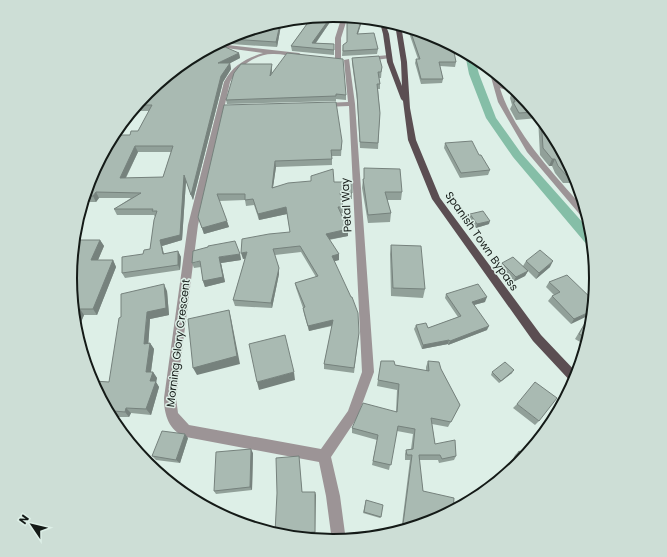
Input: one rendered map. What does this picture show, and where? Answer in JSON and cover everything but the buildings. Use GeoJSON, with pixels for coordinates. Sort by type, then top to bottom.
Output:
{"type":"FeatureCollection","features":[{"type":"Feature","properties":{"kind":"main road"},"geometry":{"type":"LineString","coordinates":[[383,27],[386,34],[389,57],[407,108]]}},
{"type":"Feature","properties":{"kind":"main road","name":"Spanish Town Bypass"},"geometry":{"type":"LineString","coordinates":[[399,31],[404,62],[407,108],[412,140],[436,199],[537,338],[571,375]]}},
{"type":"Feature","properties":{"kind":"street","name":"Petal Way"},"geometry":{"type":"LineString","coordinates":[[324,456],[353,414],[368,372],[352,104],[346,60],[338,38],[343,23]]}},
{"type":"Feature","properties":{"kind":"street"},"geometry":{"type":"LineString","coordinates":[[228,47],[308,56]]}},
{"type":"Feature","properties":{"kind":"street","name":"Morning Glory Crescent"},"geometry":{"type":"LineString","coordinates":[[271,52],[247,60],[232,71],[227,82],[224,108],[193,225],[170,398],[170,413],[175,422],[186,430],[324,456]]}},
{"type":"Feature","properties":{"kind":"street"},"geometry":{"type":"LineString","coordinates":[[361,60],[389,57]]}},
{"type":"Feature","properties":{"kind":"street"},"geometry":{"type":"LineString","coordinates":[[330,58],[346,60]]}},
{"type":"Feature","properties":{"kind":"street"},"geometry":{"type":"LineString","coordinates":[[495,80],[501,102],[530,152],[580,210]]}},
{"type":"Feature","properties":{"kind":"street"},"geometry":{"type":"LineString","coordinates":[[497,84],[504,87]]}},
{"type":"Feature","properties":{"kind":"street"},"geometry":{"type":"LineString","coordinates":[[320,105],[352,104]]}},
{"type":"Feature","properties":{"kind":"street"},"geometry":{"type":"LineString","coordinates":[[324,456],[338,535]]}},
{"type":"Feature","properties":{"kind":"waterway"},"geometry":{"type":"LineString","coordinates":[[471,62],[474,74],[491,118],[517,155],[586,235]]}}]}
